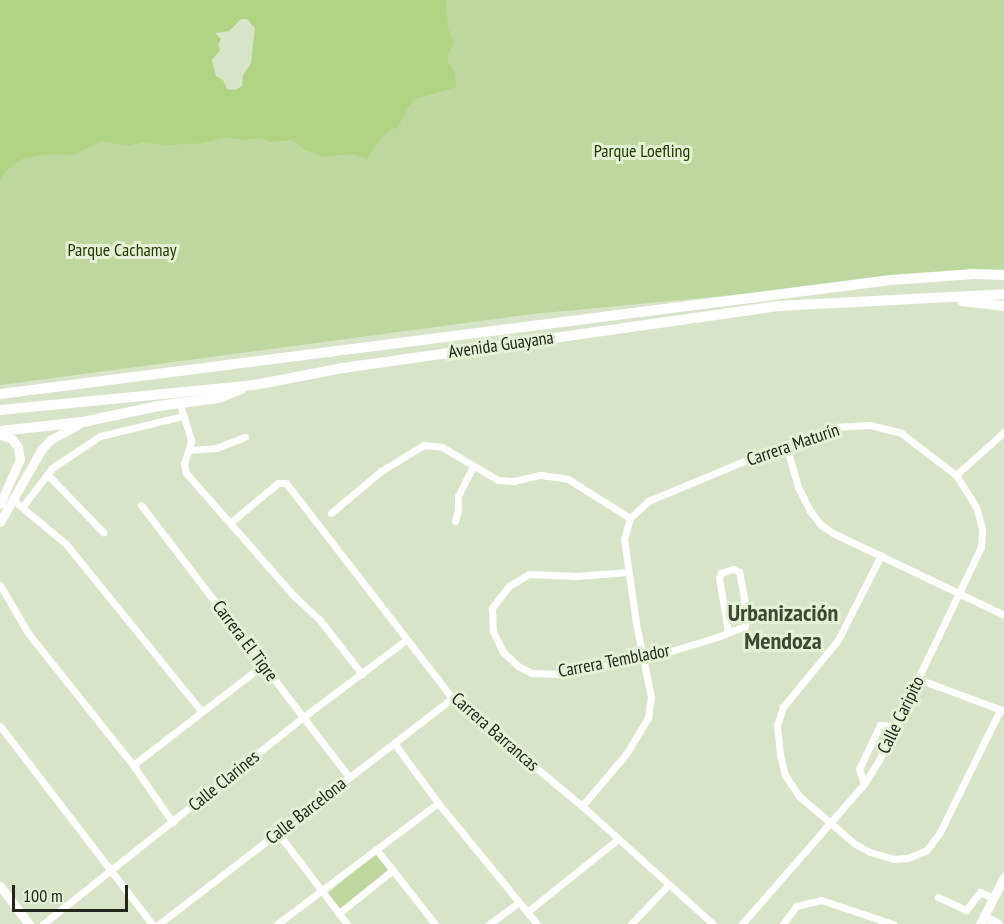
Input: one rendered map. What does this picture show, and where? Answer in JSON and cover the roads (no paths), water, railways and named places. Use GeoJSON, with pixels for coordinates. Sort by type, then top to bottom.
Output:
{"type":"FeatureCollection","features":[{"type":"Feature","properties":{"kind":"main road","name":"Avenida Guayana"},"geometry":{"type":"LineString","coordinates":[[0,394],[891,280],[974,274],[1004,275]]}},
{"type":"Feature","properties":{"kind":"main road","name":"Avenida Guayana"},"geometry":{"type":"LineString","coordinates":[[0,410],[254,385],[343,368],[778,306],[1004,294]]}},
{"type":"Feature","properties":{"kind":"main road"},"geometry":{"type":"LineString","coordinates":[[916,299],[1004,306]]}},
{"type":"Feature","properties":{"kind":"main road"},"geometry":{"type":"LineString","coordinates":[[0,433],[83,422],[110,415],[218,398],[254,385]]}},
{"type":"Feature","properties":{"kind":"main road"},"geometry":{"type":"LineString","coordinates":[[0,522],[41,450],[56,437],[83,422]]}},
{"type":"Feature","properties":{"kind":"main road"},"geometry":{"type":"LineString","coordinates":[[0,433],[12,439],[18,447],[20,459],[0,504]]}},
{"type":"Feature","properties":{"kind":"main road"},"geometry":{"type":"LineString","coordinates":[[998,924],[982,920],[1004,877]]}},
{"type":"Feature","properties":{"kind":"main road"},"geometry":{"type":"LineString","coordinates":[[0,886],[29,924]]}},
{"type":"Feature","properties":{"kind":"street"},"geometry":{"type":"LineString","coordinates":[[180,404],[191,441],[184,465],[186,473],[294,596],[319,618],[362,674]]}},
{"type":"Feature","properties":{"kind":"street"},"geometry":{"type":"LineString","coordinates":[[23,506],[47,474],[100,436],[183,416]]}},
{"type":"Feature","properties":{"kind":"street","name":"Carrera Maturín"},"geometry":{"type":"LineString","coordinates":[[630,518],[648,501],[834,427],[870,425],[901,433],[956,476]]}},
{"type":"Feature","properties":{"kind":"street"},"geometry":{"type":"LineString","coordinates":[[956,476],[1004,432]]}},
{"type":"Feature","properties":{"kind":"street"},"geometry":{"type":"LineString","coordinates":[[189,450],[216,448],[245,437]]}},
{"type":"Feature","properties":{"kind":"street"},"geometry":{"type":"LineString","coordinates":[[331,513],[381,471],[424,445],[441,447],[473,468],[498,480],[514,481],[541,475],[568,479],[630,518],[624,539],[636,622],[651,697],[648,718],[626,754],[582,806]]}},
{"type":"Feature","properties":{"kind":"street"},"geometry":{"type":"LineString","coordinates":[[786,445],[798,487],[810,511],[821,525],[833,533],[1004,615]]}},
{"type":"Feature","properties":{"kind":"street"},"geometry":{"type":"LineString","coordinates":[[454,521],[458,510],[458,496],[473,468]]}},
{"type":"Feature","properties":{"kind":"street"},"geometry":{"type":"LineString","coordinates":[[47,474],[103,532]]}},
{"type":"Feature","properties":{"kind":"street","name":"Calle Caripito"},"geometry":{"type":"LineString","coordinates":[[742,924],[864,784],[896,726],[981,547],[982,528],[976,507],[956,476]]}},
{"type":"Feature","properties":{"kind":"street","name":"Carrera Barrancas"},"geometry":{"type":"LineString","coordinates":[[231,522],[278,483],[286,483],[452,698],[582,806],[713,924]]}},
{"type":"Feature","properties":{"kind":"street"},"geometry":{"type":"LineString","coordinates":[[12,499],[66,544],[201,711]]}},
{"type":"Feature","properties":{"kind":"street","name":"Carrera El Tigre"},"geometry":{"type":"LineString","coordinates":[[141,505],[349,777]]}},
{"type":"Feature","properties":{"kind":"street"},"geometry":{"type":"LineString","coordinates":[[881,555],[838,640],[783,707],[777,726],[785,775],[799,796],[855,844],[894,859],[908,858],[927,849],[940,832],[1002,711],[918,679]]}},
{"type":"Feature","properties":{"kind":"street","name":"Carrera Temblador"},"geometry":{"type":"LineString","coordinates":[[628,572],[576,576],[529,574],[509,586],[492,608],[493,631],[503,652],[518,666],[532,673],[560,674],[645,659],[728,632],[745,626],[746,610],[739,572],[733,568],[721,573],[719,578],[728,632]]}},
{"type":"Feature","properties":{"kind":"street"},"geometry":{"type":"LineString","coordinates":[[0,585],[28,633],[133,765],[173,823]]}},
{"type":"Feature","properties":{"kind":"street","name":"Calle Clarines"},"geometry":{"type":"LineString","coordinates":[[43,924],[173,823],[302,718],[406,640]]}},
{"type":"Feature","properties":{"kind":"street"},"geometry":{"type":"LineString","coordinates":[[133,765],[263,664]]}},
{"type":"Feature","properties":{"kind":"street","name":"Calle Barcelona"},"geometry":{"type":"LineString","coordinates":[[159,924],[452,698]]}},
{"type":"Feature","properties":{"kind":"street"},"geometry":{"type":"LineString","coordinates":[[864,784],[859,769],[880,725],[896,726]]}},
{"type":"Feature","properties":{"kind":"street"},"geometry":{"type":"LineString","coordinates":[[0,726],[152,924]]}},
{"type":"Feature","properties":{"kind":"street"},"geometry":{"type":"LineString","coordinates":[[394,743],[438,802],[537,924]]}},
{"type":"Feature","properties":{"kind":"street"},"geometry":{"type":"LineString","coordinates":[[277,924],[438,802]]}},
{"type":"Feature","properties":{"kind":"street"},"geometry":{"type":"LineString","coordinates":[[275,834],[284,841],[347,924]]}},
{"type":"Feature","properties":{"kind":"street"},"geometry":{"type":"LineString","coordinates":[[527,912],[618,839]]}},
{"type":"Feature","properties":{"kind":"street"},"geometry":{"type":"LineString","coordinates":[[376,849],[435,924]]}},
{"type":"Feature","properties":{"kind":"street"},"geometry":{"type":"LineString","coordinates":[[339,913],[393,870]]}},
{"type":"Feature","properties":{"kind":"street"},"geometry":{"type":"LineString","coordinates":[[631,924],[668,885]]}},
{"type":"Feature","properties":{"kind":"street"},"geometry":{"type":"LineString","coordinates":[[938,897],[966,910],[980,892],[993,898]]}},
{"type":"Feature","properties":{"kind":"street"},"geometry":{"type":"LineString","coordinates":[[783,924],[796,906],[821,900],[893,924]]}},
{"type":"Feature","properties":{"kind":"street"},"geometry":{"type":"LineString","coordinates":[[489,924],[519,902]]}},
{"type":"Feature","properties":{"kind":"district","name":"Urbanización Mendoza"},"geometry":{"type":"Point","coordinates":[783,627]}},
{"type":"Feature","properties":{"kind":"park label","name":"Parque Loefling"},"geometry":{"type":"Point","coordinates":[642,151]}},
{"type":"Feature","properties":{"kind":"park label","name":"Parque Cachamay"},"geometry":{"type":"Point","coordinates":[122,250]}}]}
